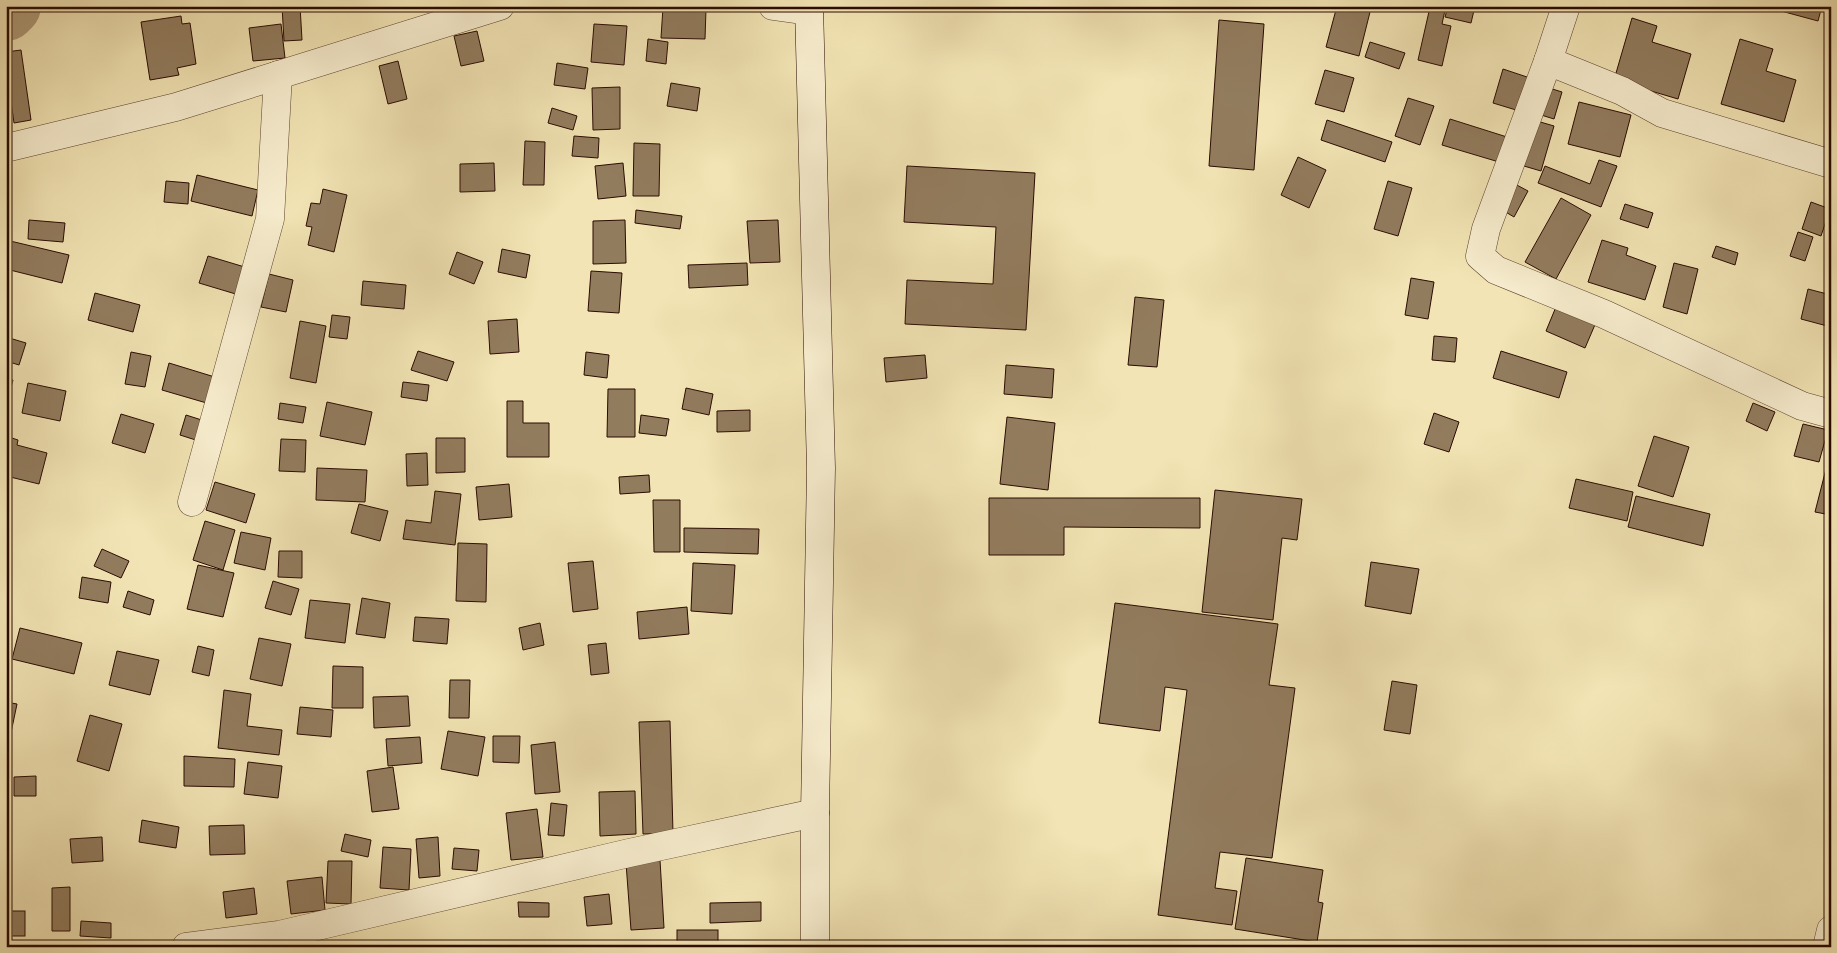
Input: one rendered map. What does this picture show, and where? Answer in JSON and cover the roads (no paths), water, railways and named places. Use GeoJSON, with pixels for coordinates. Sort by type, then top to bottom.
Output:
{"type":"FeatureCollection","features":[{"type":"Feature","properties":{"kind":"street"},"geometry":{"type":"LineString","coordinates":[[6,148],[176,107],[500,6]]}},
{"type":"Feature","properties":{"kind":"street"},"geometry":{"type":"LineString","coordinates":[[773,6],[809,9],[821,468],[815,812],[815,947]]}},
{"type":"Feature","properties":{"kind":"street"},"geometry":{"type":"LineString","coordinates":[[1566,6],[1548,61],[1486,229],[1480,256],[1496,270],[1604,314],[1802,406],[1831,414]]}},
{"type":"Feature","properties":{"kind":"street"},"geometry":{"type":"LineString","coordinates":[[1548,61],[1622,91],[1662,113],[1831,164]]}},
{"type":"Feature","properties":{"kind":"street"},"geometry":{"type":"LineString","coordinates":[[192,502],[270,219],[278,75]]}},
{"type":"Feature","properties":{"kind":"street"},"geometry":{"type":"LineString","coordinates":[[186,947],[280,935],[629,853],[815,812]]}},
{"type":"Feature","properties":{"kind":"street"},"geometry":{"type":"LineString","coordinates":[[1827,947],[1831,930]]}},
{"type":"Feature","properties":{"kind":"waterway"},"geometry":{"type":"LineString","coordinates":[[6,11],[11,6]]}}]}
